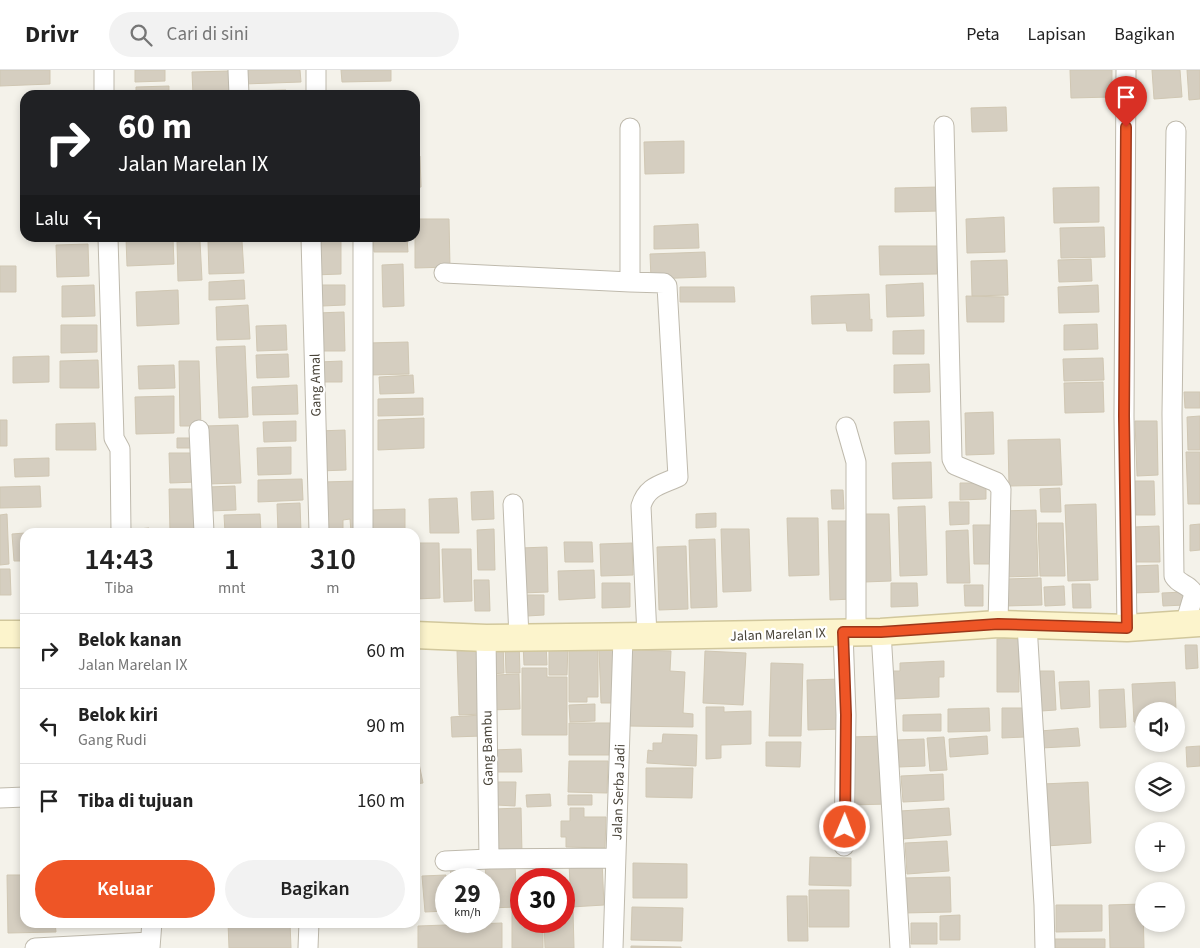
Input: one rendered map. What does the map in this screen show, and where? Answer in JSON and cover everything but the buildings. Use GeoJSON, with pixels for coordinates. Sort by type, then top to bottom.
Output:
{"type":"FeatureCollection","features":[{"type":"Feature","properties":{"kind":"main road","name":"Jalan Marelan IX"},"geometry":{"type":"LineString","coordinates":[[420,635],[486,638],[635,636],[860,632],[998,624],[1127,628],[1193,624]]}},
{"type":"Feature","properties":{"kind":"main road"},"geometry":{"type":"LineString","coordinates":[[0,634],[20,634]]}},
{"type":"Feature","properties":{"kind":"street"},"geometry":{"type":"LineString","coordinates":[[104,70],[104,90]]}},
{"type":"Feature","properties":{"kind":"street"},"geometry":{"type":"LineString","coordinates":[[238,70],[239,90]]}},
{"type":"Feature","properties":{"kind":"street"},"geometry":{"type":"LineString","coordinates":[[316,70],[316,90]]}},
{"type":"Feature","properties":{"kind":"street"},"geometry":{"type":"LineString","coordinates":[[1126,70],[1124,416],[1127,628]]}},
{"type":"Feature","properties":{"kind":"street"},"geometry":{"type":"LineString","coordinates":[[944,126],[952,459],[955,465],[996,482],[1001,489],[998,624]]}},
{"type":"Feature","properties":{"kind":"street"},"geometry":{"type":"LineString","coordinates":[[444,273],[630,282],[630,128]]}},
{"type":"Feature","properties":{"kind":"street"},"geometry":{"type":"LineString","coordinates":[[1176,131],[1172,414],[1174,576],[1177,582],[1191,587],[1194,594],[1193,624]]}},
{"type":"Feature","properties":{"kind":"street"},"geometry":{"type":"LineString","coordinates":[[108,242],[114,438],[120,449],[121,528]]}},
{"type":"Feature","properties":{"kind":"street","name":"Gang Amal"},"geometry":{"type":"LineString","coordinates":[[311,242],[319,528]]}},
{"type":"Feature","properties":{"kind":"street"},"geometry":{"type":"LineString","coordinates":[[363,242],[363,528]]}},
{"type":"Feature","properties":{"kind":"street","name":"Jalan Serba Jadi"},"geometry":{"type":"LineString","coordinates":[[613,948],[616,858],[635,636],[643,572],[641,506],[644,496],[648,491],[678,477],[667,286],[664,283],[630,282]]}},
{"type":"Feature","properties":{"kind":"street"},"geometry":{"type":"LineString","coordinates":[[846,428],[856,462],[860,632],[900,948]]}},
{"type":"Feature","properties":{"kind":"street"},"geometry":{"type":"LineString","coordinates":[[199,430],[204,528]]}},
{"type":"Feature","properties":{"kind":"street"},"geometry":{"type":"LineString","coordinates":[[513,504],[519,637]]}},
{"type":"Feature","properties":{"kind":"street"},"geometry":{"type":"LineString","coordinates":[[1027,625],[1045,948]]}},
{"type":"Feature","properties":{"kind":"street"},"geometry":{"type":"LineString","coordinates":[[844,846],[846,715],[860,632]]}},
{"type":"Feature","properties":{"kind":"street","name":"Gang Bambu"},"geometry":{"type":"LineString","coordinates":[[486,638],[489,859]]}},
{"type":"Feature","properties":{"kind":"street"},"geometry":{"type":"LineString","coordinates":[[0,798],[20,797]]}},
{"type":"Feature","properties":{"kind":"street"},"geometry":{"type":"LineString","coordinates":[[446,861],[616,858]]}},
{"type":"Feature","properties":{"kind":"street"},"geometry":{"type":"LineString","coordinates":[[35,948],[150,945],[151,928]]}},
{"type":"Feature","properties":{"kind":"street"},"geometry":{"type":"LineString","coordinates":[[308,948],[309,928]]}},
{"type":"Feature","properties":{"kind":"route"},"geometry":{"type":"LineString","coordinates":[[845,827],[846,715],[843,632],[881,632],[998,624],[1127,628],[1124,416],[1126,127]]}}]}
